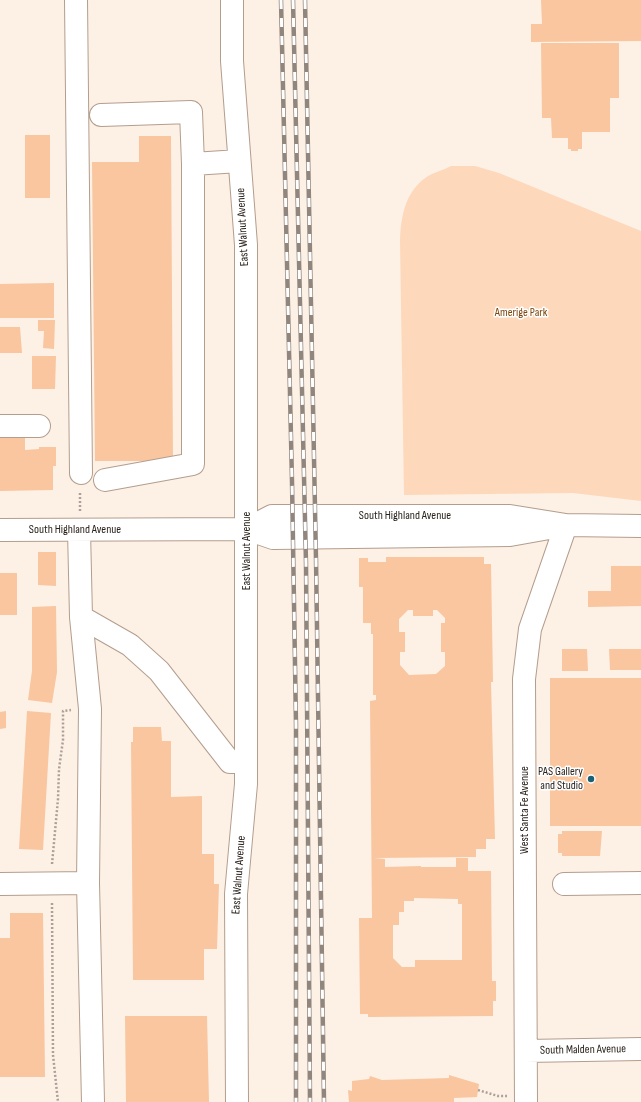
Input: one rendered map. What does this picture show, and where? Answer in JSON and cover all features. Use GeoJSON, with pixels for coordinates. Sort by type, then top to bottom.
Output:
{"type":"FeatureCollection","features":[{"type":"Feature","properties":{"kind":"street"},"geometry":{"type":"LineString","coordinates":[[76,0],[81,473]]}},
{"type":"Feature","properties":{"kind":"street","name":"East Walnut Avenue"},"geometry":{"type":"LineString","coordinates":[[232,0],[232,61],[246,245],[246,784],[236,894],[237,1102]]}},
{"type":"Feature","properties":{"kind":"street"},"geometry":{"type":"LineString","coordinates":[[101,115],[191,112],[193,164],[193,464],[105,480]]}},
{"type":"Feature","properties":{"kind":"street"},"geometry":{"type":"LineString","coordinates":[[193,164],[239,161]]}},
{"type":"Feature","properties":{"kind":"street"},"geometry":{"type":"LineString","coordinates":[[0,426],[39,426]]}},
{"type":"Feature","properties":{"kind":"street","name":"South Highland Avenue"},"geometry":{"type":"LineString","coordinates":[[0,530],[247,529],[273,538],[281,538],[510,535],[566,525],[641,526]]}},
{"type":"Feature","properties":{"kind":"street","name":"West Santa Fe Avenue"},"geometry":{"type":"LineString","coordinates":[[526,1099],[524,679],[530,629],[566,525]]}},
{"type":"Feature","properties":{"kind":"street"},"geometry":{"type":"LineString","coordinates":[[79,530],[81,617],[90,709],[88,883],[93,1102]]}},
{"type":"Feature","properties":{"kind":"street"},"geometry":{"type":"LineString","coordinates":[[81,617],[130,645],[159,671],[230,762],[246,762]]}},
{"type":"Feature","properties":{"kind":"street"},"geometry":{"type":"LineString","coordinates":[[0,884],[88,883]]}},
{"type":"Feature","properties":{"kind":"street"},"geometry":{"type":"LineString","coordinates":[[564,884],[641,883]]}},
{"type":"Feature","properties":{"kind":"street","name":"South Malden Avenue"},"geometry":{"type":"LineString","coordinates":[[526,1051],[641,1049]]}},
{"type":"Feature","properties":{"kind":"path"},"geometry":{"type":"LineString","coordinates":[[478,1090],[498,1096],[526,1099]]}},
{"type":"Feature","properties":{"kind":"green space","name":"Amerige Park"},"geometry":{"type":"Polygon","coordinates":[[[451,166],[475,166],[499,173],[641,231],[641,501],[573,493],[404,495],[400,240],[403,213],[409,197],[420,182],[428,176],[451,166]]]}},
{"type":"Feature","properties":{"kind":"building"},"geometry":{"type":"Polygon","coordinates":[[[541,0],[641,0],[641,41],[531,42],[531,24],[542,24],[541,0]]]}},
{"type":"Feature","properties":{"kind":"building"},"geometry":{"type":"Polygon","coordinates":[[[541,43],[619,43],[619,98],[610,98],[610,132],[582,132],[582,149],[578,149],[578,151],[571,151],[571,149],[568,149],[568,138],[552,138],[551,118],[542,118],[541,43]]]}},
{"type":"Feature","properties":{"kind":"building"},"geometry":{"type":"Polygon","coordinates":[[[25,135],[50,135],[50,198],[25,198],[25,135]]]}},
{"type":"Feature","properties":{"kind":"building"},"geometry":{"type":"Polygon","coordinates":[[[139,136],[171,136],[173,461],[95,461],[92,162],[139,162],[139,136]]]}},
{"type":"Feature","properties":{"kind":"building"},"geometry":{"type":"Polygon","coordinates":[[[54,283],[54,318],[0,318],[0,284],[54,283]]]}},
{"type":"Feature","properties":{"kind":"building"},"geometry":{"type":"Polygon","coordinates":[[[38,320],[55,320],[54,349],[43,348],[44,331],[38,331],[38,320]]]}},
{"type":"Feature","properties":{"kind":"building"},"geometry":{"type":"Polygon","coordinates":[[[0,327],[20,327],[22,353],[0,353],[0,327]]]}},
{"type":"Feature","properties":{"kind":"building"},"geometry":{"type":"Polygon","coordinates":[[[32,356],[56,356],[55,389],[32,389],[32,356]]]}},
{"type":"Feature","properties":{"kind":"building"},"geometry":{"type":"Polygon","coordinates":[[[25,435],[25,450],[39,449],[39,447],[56,447],[56,466],[53,466],[53,490],[0,491],[0,436],[25,435]]]}},
{"type":"Feature","properties":{"kind":"building"},"geometry":{"type":"Polygon","coordinates":[[[38,552],[56,552],[56,586],[38,585],[38,552]]]}},
{"type":"Feature","properties":{"kind":"building"},"geometry":{"type":"Polygon","coordinates":[[[386,557],[484,557],[484,564],[491,564],[493,682],[491,682],[495,839],[486,839],[486,849],[476,849],[476,857],[374,858],[385,859],[385,867],[456,867],[456,858],[468,858],[468,871],[491,871],[492,981],[496,981],[496,1001],[493,1001],[493,1016],[368,1017],[368,1014],[360,1014],[359,918],[372,918],[370,701],[376,700],[376,695],[373,695],[373,634],[371,634],[371,623],[363,623],[363,587],[359,587],[359,558],[368,558],[368,562],[386,562],[386,557]],[[408,610],[399,619],[399,632],[405,632],[405,652],[400,652],[400,665],[409,675],[436,674],[445,666],[445,652],[441,652],[441,623],[445,623],[445,618],[437,610],[433,610],[433,616],[413,616],[413,610],[408,610]],[[414,898],[414,901],[404,901],[404,912],[399,912],[399,925],[393,925],[393,958],[402,967],[415,967],[415,960],[462,960],[462,904],[458,904],[458,899],[414,898]]]}},
{"type":"Feature","properties":{"kind":"building"},"geometry":{"type":"Polygon","coordinates":[[[611,566],[641,566],[641,606],[588,607],[588,591],[611,591],[611,566]]]}},
{"type":"Feature","properties":{"kind":"building"},"geometry":{"type":"Polygon","coordinates":[[[0,573],[17,573],[17,615],[0,615],[0,573]]]}},
{"type":"Feature","properties":{"kind":"building"},"geometry":{"type":"Polygon","coordinates":[[[56,606],[57,672],[52,703],[28,700],[32,671],[32,607],[56,606]]]}},
{"type":"Feature","properties":{"kind":"building"},"geometry":{"type":"Polygon","coordinates":[[[562,649],[587,649],[588,671],[562,671],[562,649]]]}},
{"type":"Feature","properties":{"kind":"building"},"geometry":{"type":"Polygon","coordinates":[[[609,649],[641,649],[641,670],[610,670],[609,649]]]}},
{"type":"Feature","properties":{"kind":"building"},"geometry":{"type":"Polygon","coordinates":[[[550,678],[641,678],[641,826],[550,826],[550,678]]]}},
{"type":"Feature","properties":{"kind":"building"},"geometry":{"type":"Polygon","coordinates":[[[6,711],[6,728],[0,729],[0,712],[6,711]]]}},
{"type":"Feature","properties":{"kind":"building"},"geometry":{"type":"Polygon","coordinates":[[[27,711],[51,713],[43,850],[19,849],[27,711]]]}},
{"type":"Feature","properties":{"kind":"building"},"geometry":{"type":"Polygon","coordinates":[[[133,727],[161,727],[162,741],[171,741],[171,797],[202,796],[202,854],[214,854],[214,884],[219,884],[217,949],[204,949],[204,980],[133,980],[131,742],[133,742],[133,727]]]}},
{"type":"Feature","properties":{"kind":"building"},"geometry":{"type":"Polygon","coordinates":[[[562,831],[602,831],[600,856],[562,856],[562,853],[558,853],[558,834],[562,834],[562,831]]]}},
{"type":"Feature","properties":{"kind":"building"},"geometry":{"type":"Polygon","coordinates":[[[10,913],[43,913],[45,1077],[0,1077],[0,938],[10,938],[10,913]]]}},
{"type":"Feature","properties":{"kind":"building"},"geometry":{"type":"Polygon","coordinates":[[[125,1016],[207,1016],[209,1102],[126,1102],[125,1016]]]}},
{"type":"Feature","properties":{"kind":"building"},"geometry":{"type":"Polygon","coordinates":[[[449,1075],[479,1084],[477,1097],[454,1098],[454,1102],[349,1102],[348,1090],[352,1091],[352,1081],[369,1079],[370,1076],[382,1080],[449,1078],[449,1075]]]}},
{"type":"Feature","properties":{"kind":"railway"},"geometry":{"type":"LineString","coordinates":[[281,0],[296,725],[296,1102]]}},
{"type":"Feature","properties":{"kind":"railway"},"geometry":{"type":"LineString","coordinates":[[293,0],[306,563],[310,1102]]}},
{"type":"Feature","properties":{"kind":"railway"},"geometry":{"type":"LineString","coordinates":[[305,0],[316,559],[324,1102]]}},
{"type":"Feature","properties":{"kind":"place","name":"PAS Gallery and Studio"},"geometry":{"type":"Point","coordinates":[591,779]}}]}
